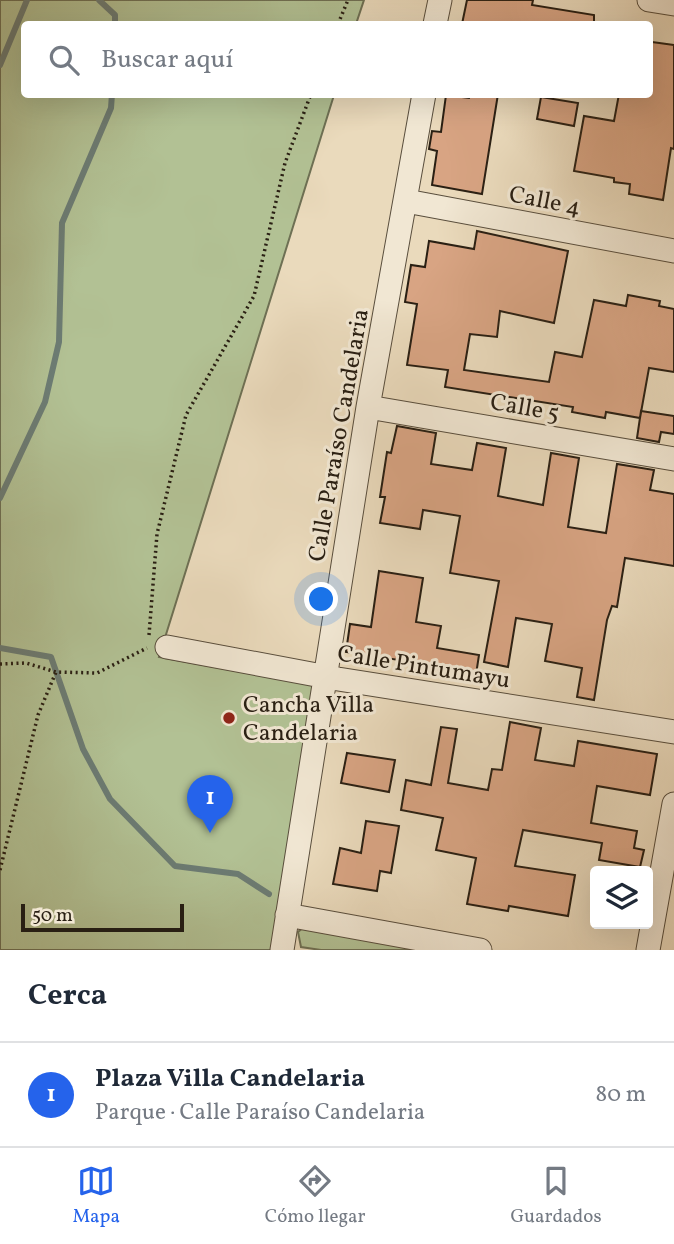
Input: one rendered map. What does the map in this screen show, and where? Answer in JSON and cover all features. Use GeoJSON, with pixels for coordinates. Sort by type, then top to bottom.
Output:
{"type":"FeatureCollection","features":[{"type":"Feature","properties":{"kind":"street"},"geometry":{"type":"LineString","coordinates":[[436,21],[440,0]]}},
{"type":"Feature","properties":{"kind":"street"},"geometry":{"type":"LineString","coordinates":[[649,0],[674,4]]}},
{"type":"Feature","properties":{"kind":"street","name":"Calle Paraíso Candelaria"},"geometry":{"type":"LineString","coordinates":[[282,950],[368,407],[423,98]]}},
{"type":"Feature","properties":{"kind":"street","name":"Calle 4"},"geometry":{"type":"LineString","coordinates":[[406,201],[674,251]]}},
{"type":"Feature","properties":{"kind":"street","name":"Calle 5"},"geometry":{"type":"LineString","coordinates":[[368,407],[674,458]]}},
{"type":"Feature","properties":{"kind":"street","name":"Calle Pintumayu"},"geometry":{"type":"LineString","coordinates":[[158,647],[326,677],[674,732]]}},
{"type":"Feature","properties":{"kind":"street"},"geometry":{"type":"LineString","coordinates":[[648,950],[674,804]]}},
{"type":"Feature","properties":{"kind":"street"},"geometry":{"type":"LineString","coordinates":[[287,915],[480,950]]}},
{"type":"Feature","properties":{"kind":"path"},"geometry":{"type":"LineString","coordinates":[[339,21],[348,0]]}},
{"type":"Feature","properties":{"kind":"path"},"geometry":{"type":"LineString","coordinates":[[0,664],[26,663],[56,672],[97,673],[158,647],[158,534],[186,415],[254,296],[285,163],[309,98]]}},
{"type":"Feature","properties":{"kind":"path"},"geometry":{"type":"LineString","coordinates":[[0,870],[38,715],[56,672]]}},
{"type":"Feature","properties":{"kind":"green space"},"geometry":{"type":"Polygon","coordinates":[[[0,0],[364,0],[357,21],[21,21],[21,98],[333,98],[159,657],[314,685],[272,950],[0,950],[0,0]]]}},
{"type":"Feature","properties":{"kind":"green space"},"geometry":{"type":"Polygon","coordinates":[[[305,926],[433,950],[321,950],[301,947],[298,932],[305,926]]]}},
{"type":"Feature","properties":{"kind":"building"},"geometry":{"type":"Polygon","coordinates":[[[467,0],[533,0],[532,5],[594,15],[594,21],[463,21],[467,0]]]}},
{"type":"Feature","properties":{"kind":"building"},"geometry":{"type":"Polygon","coordinates":[[[653,42],[674,45],[674,149],[671,148],[663,200],[629,194],[630,184],[614,182],[614,178],[574,171],[584,116],[614,121],[618,98],[653,98],[653,42]]]}},
{"type":"Feature","properties":{"kind":"building"},"geometry":{"type":"Polygon","coordinates":[[[446,98],[497,98],[482,194],[432,185],[437,151],[429,149],[432,131],[441,132],[446,98]]]}},
{"type":"Feature","properties":{"kind":"building"},"geometry":{"type":"Polygon","coordinates":[[[541,98],[578,103],[574,126],[537,119],[541,98]]]}},
{"type":"Feature","properties":{"kind":"building"},"geometry":{"type":"Polygon","coordinates":[[[477,231],[568,251],[554,323],[500,311],[497,337],[470,334],[464,370],[549,382],[555,352],[582,357],[594,300],[626,306],[628,295],[660,301],[659,306],[674,309],[674,372],[649,368],[640,418],[606,412],[605,418],[572,412],[573,407],[445,387],[448,370],[407,365],[417,304],[405,302],[411,265],[425,267],[429,241],[474,249],[477,231]]]}},
{"type":"Feature","properties":{"kind":"building"},"geometry":{"type":"Polygon","coordinates":[[[641,411],[674,416],[674,434],[661,432],[659,442],[637,438],[641,411]]]}},
{"type":"Feature","properties":{"kind":"building"},"geometry":{"type":"Polygon","coordinates":[[[397,426],[436,433],[431,464],[472,470],[477,443],[506,448],[498,496],[543,505],[551,453],[579,458],[568,527],[606,533],[617,464],[654,470],[650,490],[674,494],[674,566],[625,558],[617,607],[612,606],[607,620],[594,700],[577,697],[582,668],[545,661],[552,624],[516,618],[508,667],[484,662],[499,581],[450,573],[460,516],[423,510],[420,529],[380,523],[385,497],[380,497],[387,452],[391,453],[397,426]]]}},
{"type":"Feature","properties":{"kind":"building"},"geometry":{"type":"Polygon","coordinates":[[[379,571],[423,578],[416,622],[441,626],[437,648],[479,655],[475,681],[418,670],[419,663],[346,652],[350,624],[371,627],[379,571]]]}},
{"type":"Feature","properties":{"kind":"building"},"geometry":{"type":"Polygon","coordinates":[[[510,722],[541,728],[535,760],[574,766],[578,741],[657,754],[650,795],[597,786],[591,823],[637,831],[634,848],[644,850],[640,866],[599,860],[602,843],[523,830],[515,866],[575,875],[568,916],[509,906],[508,911],[467,904],[476,858],[436,850],[443,818],[401,810],[406,780],[431,785],[441,727],[457,729],[448,783],[488,790],[492,769],[502,770],[510,722]]]}},
{"type":"Feature","properties":{"kind":"building"},"geometry":{"type":"Polygon","coordinates":[[[347,753],[395,760],[389,792],[341,783],[347,753]]]}},
{"type":"Feature","properties":{"kind":"building"},"geometry":{"type":"Polygon","coordinates":[[[366,821],[399,826],[391,873],[380,871],[377,891],[333,884],[340,848],[361,853],[366,821]]]}},
{"type":"Feature","properties":{"kind":"waterway"},"geometry":{"type":"LineString","coordinates":[[0,65],[27,0]]}},
{"type":"Feature","properties":{"kind":"waterway"},"geometry":{"type":"LineString","coordinates":[[99,0],[115,15],[115,21]]}},
{"type":"Feature","properties":{"kind":"waterway"},"geometry":{"type":"LineString","coordinates":[[0,498],[45,402],[59,342],[62,223],[111,108],[112,98]]}},
{"type":"Feature","properties":{"kind":"waterway"},"geometry":{"type":"LineString","coordinates":[[0,648],[51,657],[83,749],[110,799],[175,866],[238,874],[269,894]]}},
{"type":"Feature","properties":{"kind":"place","name":"Cancha Villa Candelaria"},"geometry":{"type":"Point","coordinates":[229,718]}},
{"type":"Feature","properties":{"kind":"place","name":"Plaza Villa Candelaria"},"geometry":{"type":"Point","coordinates":[210,833]}}]}
